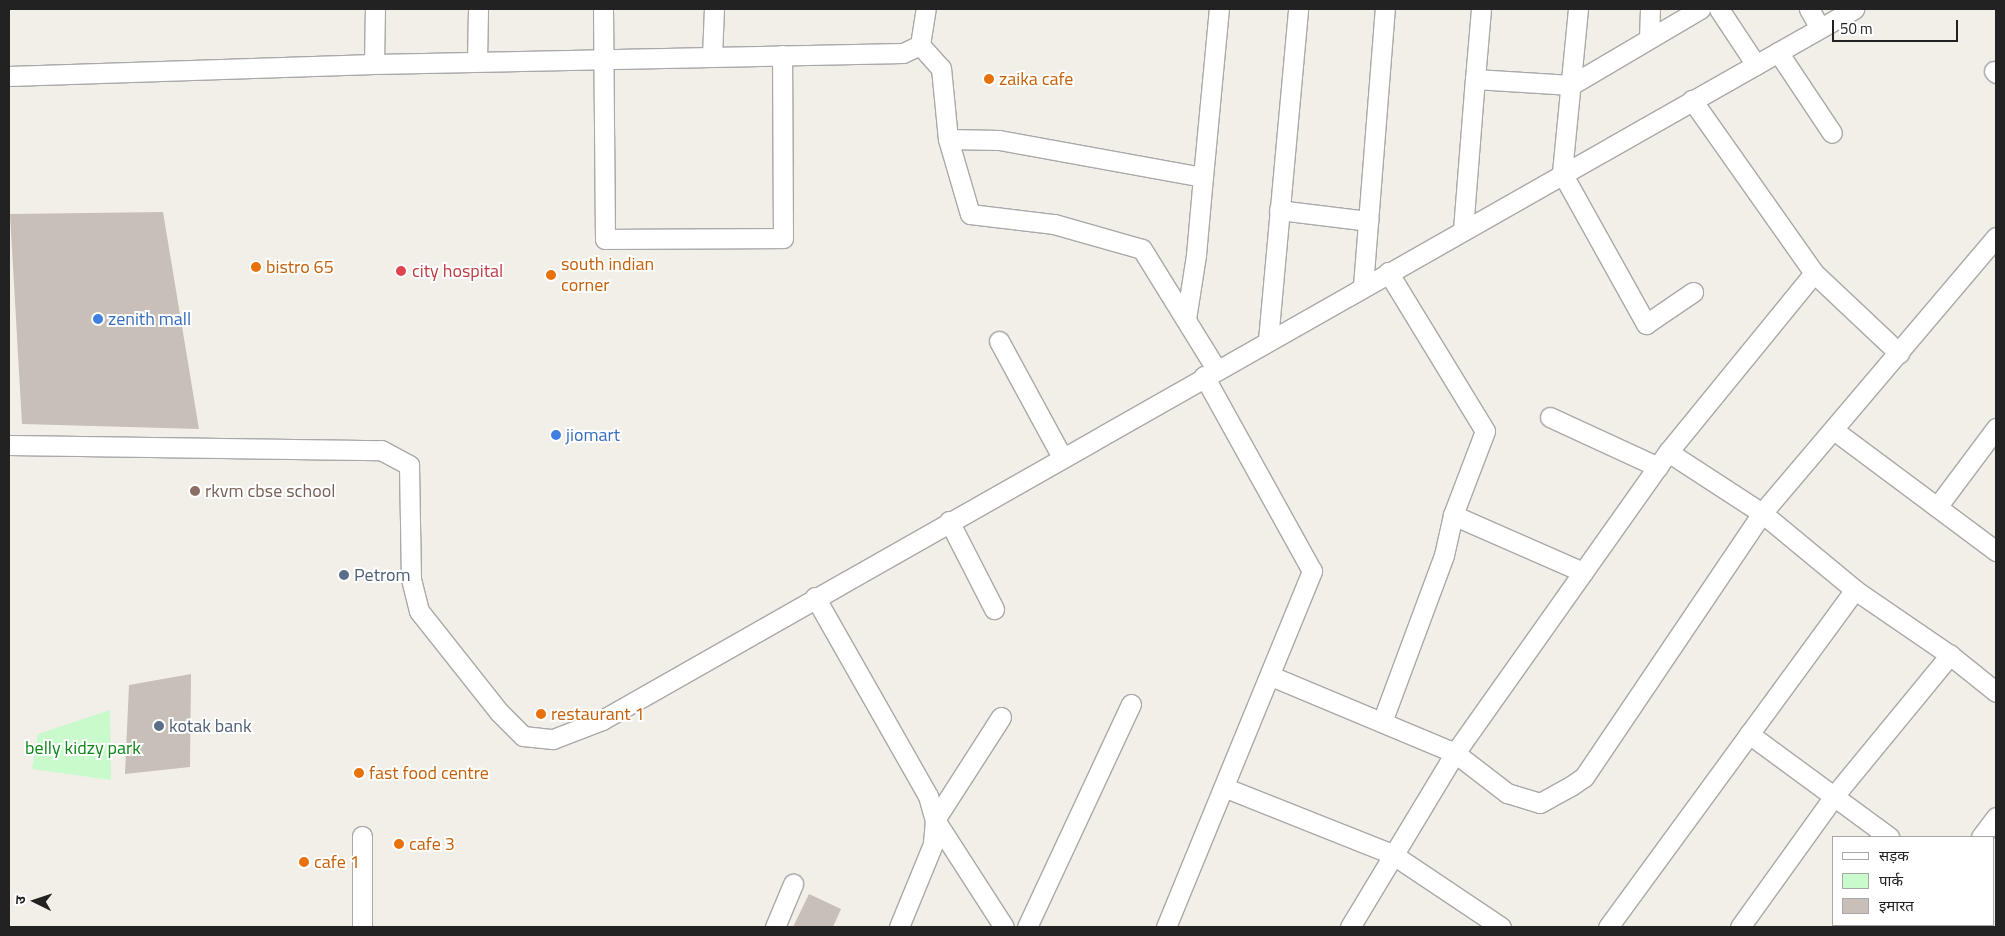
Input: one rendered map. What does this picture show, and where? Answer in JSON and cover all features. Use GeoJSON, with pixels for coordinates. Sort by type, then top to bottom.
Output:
{"type":"FeatureCollection","features":[{"type":"Feature","properties":{"kind":"street"},"geometry":{"type":"LineString","coordinates":[[374,64],[376,9]]}},
{"type":"Feature","properties":{"kind":"street"},"geometry":{"type":"LineString","coordinates":[[477,61],[478,9]]}},
{"type":"Feature","properties":{"kind":"street"},"geometry":{"type":"LineString","coordinates":[[603,9],[605,239],[783,238],[782,55]]}},
{"type":"Feature","properties":{"kind":"street"},"geometry":{"type":"LineString","coordinates":[[712,56],[714,9]]}},
{"type":"Feature","properties":{"kind":"street"},"geometry":{"type":"LineString","coordinates":[[920,45],[926,9]]}},
{"type":"Feature","properties":{"kind":"street"},"geometry":{"type":"LineString","coordinates":[[1186,319],[1196,255],[1219,9]]}},
{"type":"Feature","properties":{"kind":"street"},"geometry":{"type":"LineString","coordinates":[[1268,340],[1278,210],[1298,9]]}},
{"type":"Feature","properties":{"kind":"street"},"geometry":{"type":"LineString","coordinates":[[1363,286],[1385,9]]}},
{"type":"Feature","properties":{"kind":"street"},"geometry":{"type":"LineString","coordinates":[[1463,230],[1481,9]]}},
{"type":"Feature","properties":{"kind":"street"},"geometry":{"type":"LineString","coordinates":[[1578,9],[1562,173],[1646,324],[1693,292]]}},
{"type":"Feature","properties":{"kind":"street"},"geometry":{"type":"LineString","coordinates":[[1649,38],[1650,9]]}},
{"type":"Feature","properties":{"kind":"street"},"geometry":{"type":"LineString","coordinates":[[1475,79],[1571,85],[1700,9]]}},
{"type":"Feature","properties":{"kind":"street"},"geometry":{"type":"LineString","coordinates":[[1719,9],[1756,64]]}},
{"type":"Feature","properties":{"kind":"street"},"geometry":{"type":"LineString","coordinates":[[1809,9],[1820,28]]}},
{"type":"Feature","properties":{"kind":"street"},"geometry":{"type":"LineString","coordinates":[[9,445],[382,450],[409,465],[411,579],[419,611],[499,712],[523,736],[552,739],[602,720],[815,596],[1854,9]]}},
{"type":"Feature","properties":{"kind":"street"},"geometry":{"type":"LineString","coordinates":[[9,76],[477,61],[903,53],[920,45]]}},
{"type":"Feature","properties":{"kind":"street"},"geometry":{"type":"LineString","coordinates":[[920,45],[941,68],[948,139],[970,214],[1054,224],[1142,249],[1186,319],[1210,372],[1312,571],[1226,788],[1166,927]]}},
{"type":"Feature","properties":{"kind":"street"},"geometry":{"type":"LineString","coordinates":[[1778,52],[1832,133]]}},
{"type":"Feature","properties":{"kind":"street"},"geometry":{"type":"LineString","coordinates":[[1692,100],[1814,273],[1899,353]]}},
{"type":"Feature","properties":{"kind":"street"},"geometry":{"type":"LineString","coordinates":[[948,139],[999,140],[1202,177]]}},
{"type":"Feature","properties":{"kind":"street"},"geometry":{"type":"LineString","coordinates":[[1278,210],[1368,221]]}},
{"type":"Feature","properties":{"kind":"street"},"geometry":{"type":"LineString","coordinates":[[1270,676],[1455,753],[1507,793],[1540,803],[1584,777],[1762,513],[1835,431],[1996,237]]}},
{"type":"Feature","properties":{"kind":"street"},"geometry":{"type":"LineString","coordinates":[[1382,722],[1444,555],[1453,515],[1485,431],[1388,272]]}},
{"type":"Feature","properties":{"kind":"street"},"geometry":{"type":"LineString","coordinates":[[1350,927],[1392,854],[1455,753],[1583,572],[1663,460],[1814,273]]}},
{"type":"Feature","properties":{"kind":"street"},"geometry":{"type":"LineString","coordinates":[[999,341],[1062,456]]}},
{"type":"Feature","properties":{"kind":"street"},"geometry":{"type":"LineString","coordinates":[[1550,416],[1663,460],[1762,513],[1855,590],[1950,655],[1996,692]]}},
{"type":"Feature","properties":{"kind":"street"},"geometry":{"type":"LineString","coordinates":[[1937,507],[1996,428]]}},
{"type":"Feature","properties":{"kind":"street"},"geometry":{"type":"LineString","coordinates":[[1835,431],[1996,551]]}},
{"type":"Feature","properties":{"kind":"street"},"geometry":{"type":"LineString","coordinates":[[1453,515],[1583,572]]}},
{"type":"Feature","properties":{"kind":"street"},"geometry":{"type":"LineString","coordinates":[[948,521],[994,609]]}},
{"type":"Feature","properties":{"kind":"street"},"geometry":{"type":"LineString","coordinates":[[1608,927],[1855,590]]}},
{"type":"Feature","properties":{"kind":"street"},"geometry":{"type":"LineString","coordinates":[[815,596],[928,796],[935,820],[1004,927]]}},
{"type":"Feature","properties":{"kind":"street"},"geometry":{"type":"LineString","coordinates":[[1740,927],[1834,796],[1950,655]]}},
{"type":"Feature","properties":{"kind":"street"},"geometry":{"type":"LineString","coordinates":[[1027,927],[1132,704]]}},
{"type":"Feature","properties":{"kind":"street"},"geometry":{"type":"LineString","coordinates":[[899,927],[933,844],[935,820],[1001,718]]}},
{"type":"Feature","properties":{"kind":"street"},"geometry":{"type":"LineString","coordinates":[[1749,734],[1888,836]]}},
{"type":"Feature","properties":{"kind":"street"},"geometry":{"type":"LineString","coordinates":[[1226,788],[1392,854],[1501,927]]}},
{"type":"Feature","properties":{"kind":"street"},"geometry":{"type":"LineString","coordinates":[[1982,836],[1996,817]]}},
{"type":"Feature","properties":{"kind":"street"},"geometry":{"type":"LineString","coordinates":[[362,836],[362,927]]}},
{"type":"Feature","properties":{"kind":"street"},"geometry":{"type":"LineString","coordinates":[[775,927],[793,884]]}},
{"type":"Feature","properties":{"kind":"green space","name":"belly kidzy park"},"geometry":{"type":"Polygon","coordinates":[[[110,710],[111,780],[32,769],[38,734],[110,710]]]}},
{"type":"Feature","properties":{"kind":"building","name":"zenith mall"},"geometry":{"type":"Polygon","coordinates":[[[163,212],[199,429],[22,424],[10,214],[163,212]]]}},
{"type":"Feature","properties":{"kind":"building","name":"kotak bank"},"geometry":{"type":"Polygon","coordinates":[[[191,674],[190,767],[125,774],[129,685],[191,674]]]}},
{"type":"Feature","properties":{"kind":"building"},"geometry":{"type":"Polygon","coordinates":[[[809,894],[841,909],[833,927],[793,927],[809,894]]]}},
{"type":"Feature","properties":{"kind":"place","name":"zaika cafe"},"geometry":{"type":"Point","coordinates":[989,79]}},
{"type":"Feature","properties":{"kind":"place","name":"bistro 65"},"geometry":{"type":"Point","coordinates":[256,267]}},
{"type":"Feature","properties":{"kind":"place","name":"city hospital"},"geometry":{"type":"Point","coordinates":[401,271]}},
{"type":"Feature","properties":{"kind":"place","name":"south indian corner"},"geometry":{"type":"Point","coordinates":[551,275]}},
{"type":"Feature","properties":{"kind":"place","name":"zenith mall"},"geometry":{"type":"Point","coordinates":[98,319]}},
{"type":"Feature","properties":{"kind":"place","name":"jiomart"},"geometry":{"type":"Point","coordinates":[556,435]}},
{"type":"Feature","properties":{"kind":"place","name":"rkvm cbse school"},"geometry":{"type":"Point","coordinates":[195,491]}},
{"type":"Feature","properties":{"kind":"place","name":"Petrom"},"geometry":{"type":"Point","coordinates":[344,575]}},
{"type":"Feature","properties":{"kind":"place","name":"restaurant 1"},"geometry":{"type":"Point","coordinates":[541,714]}},
{"type":"Feature","properties":{"kind":"place","name":"kotak bank"},"geometry":{"type":"Point","coordinates":[159,726]}},
{"type":"Feature","properties":{"kind":"place","name":"fast food centre"},"geometry":{"type":"Point","coordinates":[359,773]}},
{"type":"Feature","properties":{"kind":"place","name":"cafe 3"},"geometry":{"type":"Point","coordinates":[399,844]}},
{"type":"Feature","properties":{"kind":"place","name":"cafe 1"},"geometry":{"type":"Point","coordinates":[304,862]}}]}
